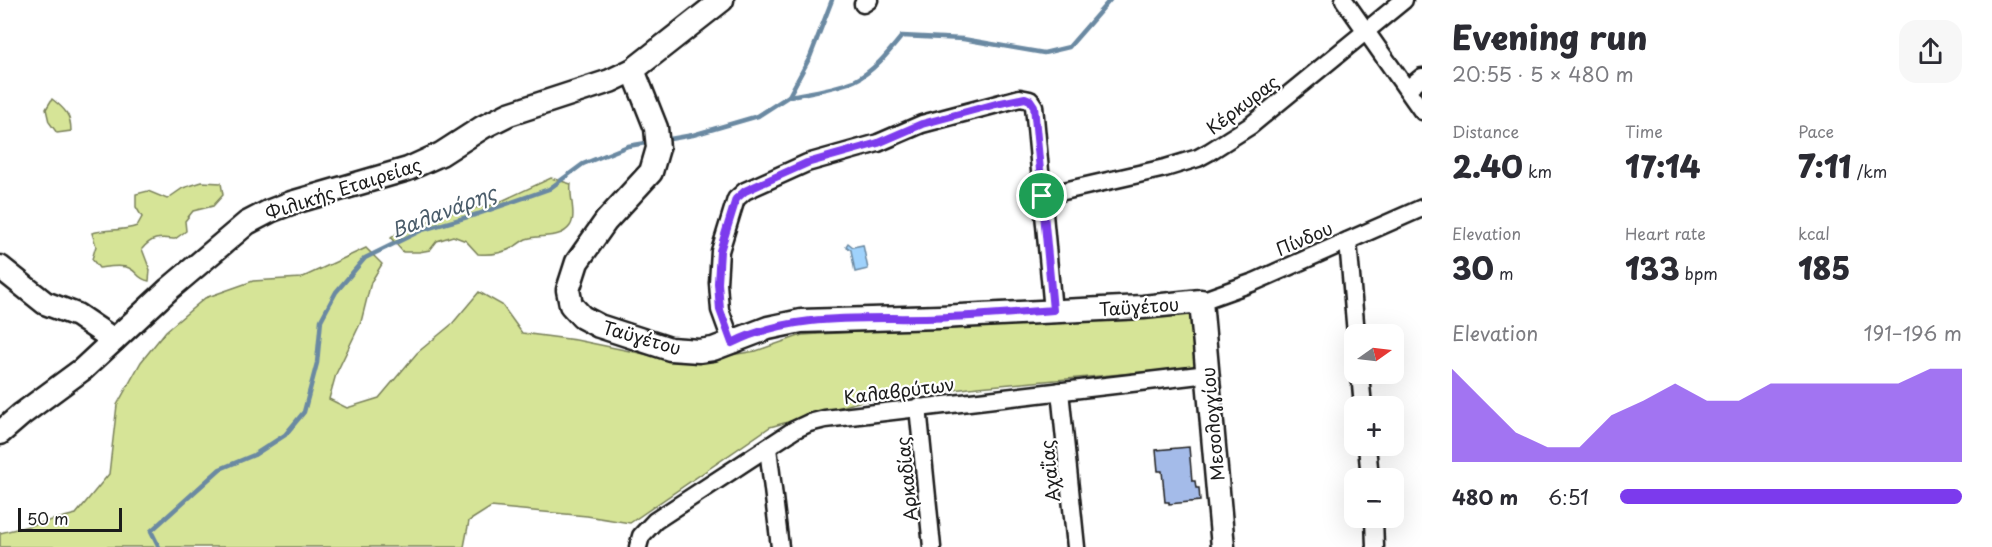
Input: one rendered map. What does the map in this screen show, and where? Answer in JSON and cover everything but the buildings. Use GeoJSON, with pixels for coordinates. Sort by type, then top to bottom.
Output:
{"type":"FeatureCollection","features":[{"type":"Feature","properties":{"kind":"street","name":"Φιλικής Εταιρείας"},"geometry":{"type":"LineString","coordinates":[[0,433],[21,414],[82,369],[223,242],[255,218],[291,203],[408,169],[441,154],[483,127],[509,114],[599,85],[633,70],[722,0]]}},
{"type":"Feature","properties":{"kind":"street"},"geometry":{"type":"LineString","coordinates":[[1344,0],[1422,111]]}},
{"type":"Feature","properties":{"kind":"street","name":"Κέρκυρας"},"geometry":{"type":"LineString","coordinates":[[1042,196],[1165,168],[1198,158],[1250,126],[1404,0]]}},
{"type":"Feature","properties":{"kind":"street","name":"Ταϋγέτου"},"geometry":{"type":"LineString","coordinates":[[633,70],[656,128],[658,148],[654,164],[646,179],[606,221],[577,262],[568,291],[571,305],[582,317],[599,326],[670,349],[699,351],[732,343],[768,328],[801,321],[1143,307],[1201,301]]}},
{"type":"Feature","properties":{"kind":"street"},"geometry":{"type":"LineString","coordinates":[[1407,89],[1422,76]]}},
{"type":"Feature","properties":{"kind":"street"},"geometry":{"type":"LineString","coordinates":[[732,343],[720,310],[718,283],[720,251],[736,199],[745,191],[807,163],[878,143],[922,124],[1025,98],[1030,100],[1034,106],[1053,310]]}},
{"type":"Feature","properties":{"kind":"street","name":"Πίνδου"},"geometry":{"type":"LineString","coordinates":[[1201,301],[1254,282],[1422,208]]}},
{"type":"Feature","properties":{"kind":"street"},"geometry":{"type":"LineString","coordinates":[[1347,241],[1355,324]]}},
{"type":"Feature","properties":{"kind":"street"},"geometry":{"type":"LineString","coordinates":[[0,267],[45,303],[77,315],[114,340]]}},
{"type":"Feature","properties":{"kind":"street","name":"Μεσολογγίου"},"geometry":{"type":"LineString","coordinates":[[1201,301],[1223,547]]}},
{"type":"Feature","properties":{"kind":"street","name":"Καλαβρύτων"},"geometry":{"type":"LineString","coordinates":[[638,547],[641,536],[655,521],[794,430],[809,423],[918,407],[1208,374]]}},
{"type":"Feature","properties":{"kind":"street","name":"Αχαΐας"},"geometry":{"type":"LineString","coordinates":[[1060,391],[1076,547]]}},
{"type":"Feature","properties":{"kind":"street","name":"Αρκαδίας"},"geometry":{"type":"LineString","coordinates":[[918,407],[932,547]]}},
{"type":"Feature","properties":{"kind":"street"},"geometry":{"type":"LineString","coordinates":[[768,448],[780,547]]}},
{"type":"Feature","properties":{"kind":"street"},"geometry":{"type":"LineString","coordinates":[[1375,528],[1376,547]]}},
{"type":"Feature","properties":{"kind":"green space"},"geometry":{"type":"Polygon","coordinates":[[[52,99],[66,113],[71,131],[57,133],[49,122],[46,109],[52,99]]]}},
{"type":"Feature","properties":{"kind":"green space"},"geometry":{"type":"Polygon","coordinates":[[[551,178],[571,184],[572,222],[561,233],[526,239],[505,251],[487,254],[478,254],[466,241],[453,236],[437,241],[430,250],[419,252],[403,252],[391,238],[406,226],[433,220],[455,211],[493,205],[551,178]]]}},
{"type":"Feature","properties":{"kind":"green space"},"geometry":{"type":"Polygon","coordinates":[[[202,182],[221,183],[223,195],[213,206],[193,211],[185,221],[186,231],[175,239],[153,240],[142,249],[150,270],[149,281],[142,279],[126,267],[99,268],[92,259],[96,246],[92,233],[137,226],[142,217],[136,207],[136,194],[148,191],[167,199],[183,188],[202,182]]]}},
{"type":"Feature","properties":{"kind":"green space"},"geometry":{"type":"Polygon","coordinates":[[[366,248],[382,264],[371,282],[361,322],[336,374],[329,399],[347,408],[379,398],[417,353],[452,324],[479,292],[502,305],[522,333],[576,340],[654,356],[706,359],[756,351],[802,335],[1191,313],[1198,367],[978,387],[862,401],[770,427],[630,523],[587,516],[491,507],[469,521],[464,547],[0,547],[0,533],[76,514],[109,474],[117,405],[141,362],[166,331],[205,298],[253,281],[301,278],[366,248]]]}},
{"type":"Feature","properties":{"kind":"water"},"geometry":{"type":"Polygon","coordinates":[[[848,243],[853,247],[863,245],[868,269],[855,272],[851,250],[846,246],[848,243]]]}},
{"type":"Feature","properties":{"kind":"waterway","name":"Βαλανάρης"},"geometry":{"type":"LineString","coordinates":[[664,140],[693,135],[758,116],[789,96],[810,57],[832,0]]}},
{"type":"Feature","properties":{"kind":"waterway"},"geometry":{"type":"LineString","coordinates":[[789,96],[854,81],[874,67],[902,36],[963,39],[1044,53],[1069,47],[1110,0]]}},
{"type":"Feature","properties":{"kind":"waterway","name":"Βαλανάρης"},"geometry":{"type":"LineString","coordinates":[[159,547],[151,531],[220,469],[254,455],[285,435],[304,412],[317,363],[321,320],[336,292],[365,258],[422,230],[478,214],[549,189],[583,164],[628,146],[652,142]]}},
{"type":"Feature","properties":{"kind":"route"},"geometry":{"type":"LineString","coordinates":[[1025,98],[1030,100],[1034,106],[1042,196],[1053,310],[940,317],[801,321],[749,334],[732,343],[720,310],[718,283],[720,251],[736,199],[745,191],[807,163],[878,143],[922,124],[1025,98]]}}]}
